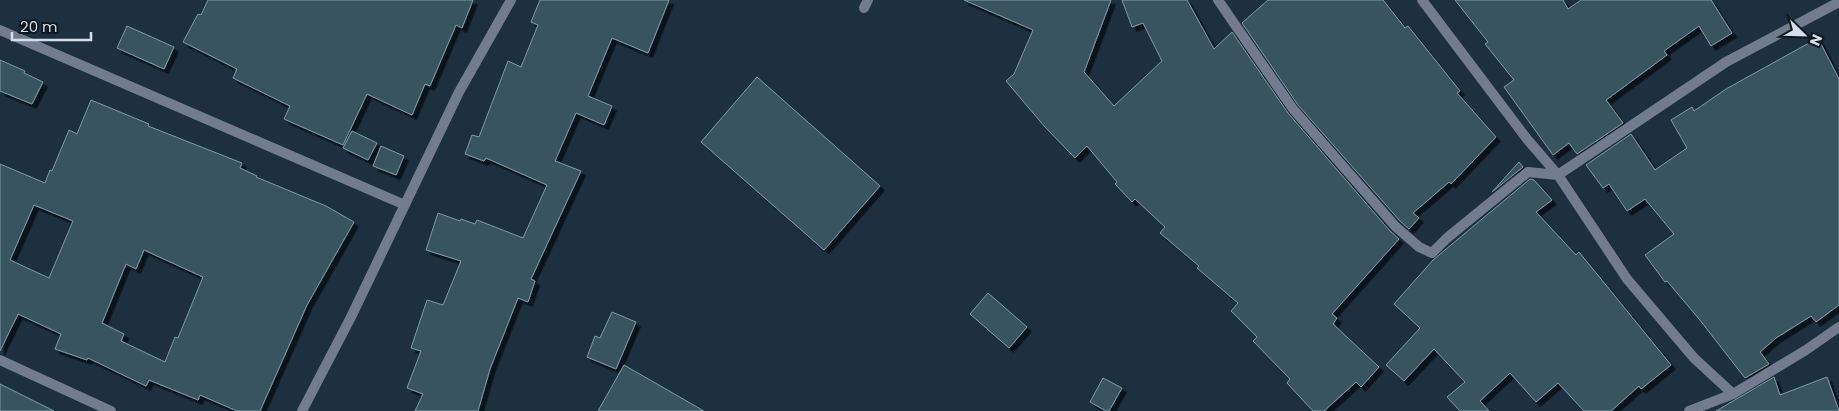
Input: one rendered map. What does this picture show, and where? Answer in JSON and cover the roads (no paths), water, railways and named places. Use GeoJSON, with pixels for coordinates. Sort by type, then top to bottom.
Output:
{"type":"FeatureCollection","features":[{"type":"Feature","properties":{"kind":"street"},"geometry":{"type":"LineString","coordinates":[[302,411],[351,317],[459,92],[511,0]]}},
{"type":"Feature","properties":{"kind":"street"},"geometry":{"type":"LineString","coordinates":[[1218,0],[1293,110],[1395,226],[1419,247],[1432,253],[1447,238],[1528,172],[1558,175],[1726,62],[1839,2]]}},
{"type":"Feature","properties":{"kind":"street"},"geometry":{"type":"LineString","coordinates":[[1422,0],[1527,139],[1558,175],[1627,278],[1694,358],[1733,394]]}},
{"type":"Feature","properties":{"kind":"street"},"geometry":{"type":"LineString","coordinates":[[0,30],[405,206]]}},
{"type":"Feature","properties":{"kind":"street"},"geometry":{"type":"LineString","coordinates":[[1690,411],[1733,394],[1806,350],[1839,327]]}},
{"type":"Feature","properties":{"kind":"street"},"geometry":{"type":"LineString","coordinates":[[0,360],[111,411]]}}]}
